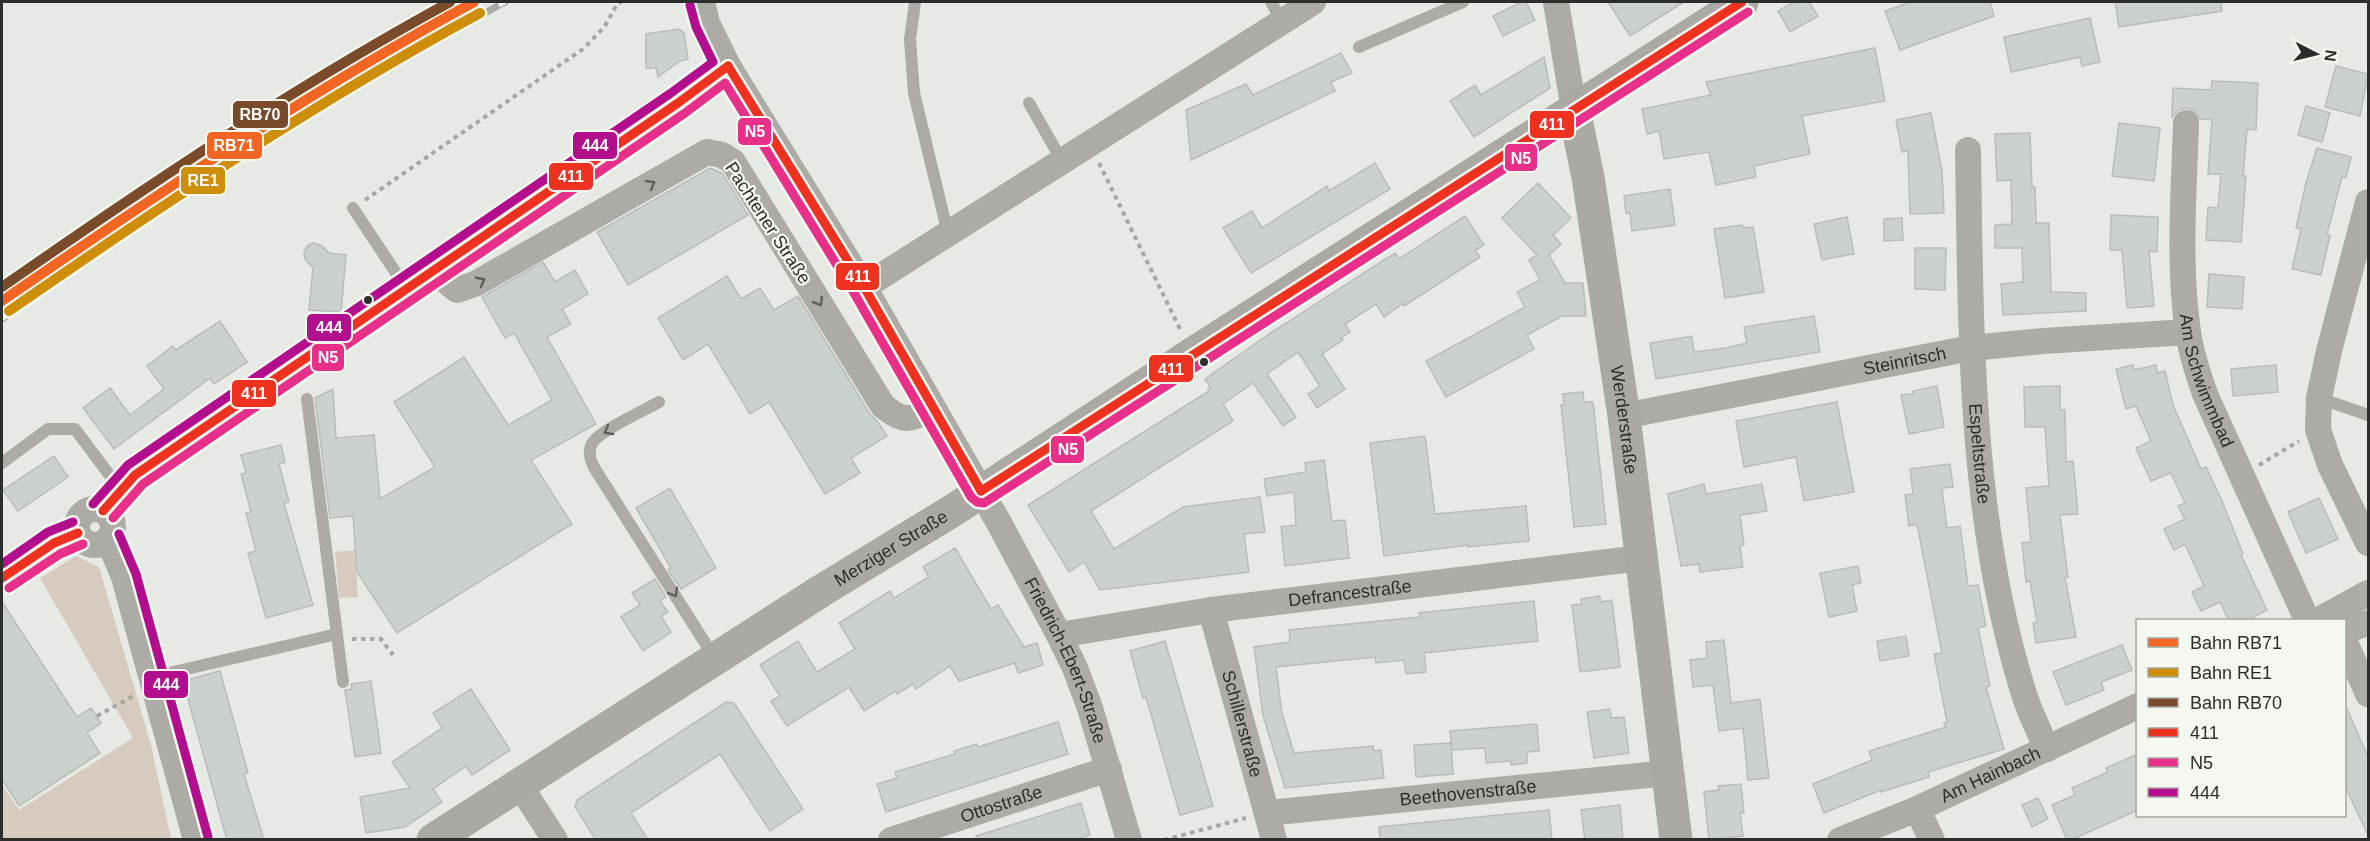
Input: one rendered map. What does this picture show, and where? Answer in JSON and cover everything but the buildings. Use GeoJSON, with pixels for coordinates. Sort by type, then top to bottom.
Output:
{"type":"FeatureCollection","features":[{"type":"Feature","properties":{"kind":"main road","name":"Merziger Straße"},"geometry":{"type":"LineString","coordinates":[[433,840],[1742,2]]}},
{"type":"Feature","properties":{"kind":"main road","name":"Werderstraße"},"geometry":{"type":"LineString","coordinates":[[1574,110],[1588,177],[1624,416],[1677,840]]}},
{"type":"Feature","properties":{"kind":"street","name":"Friedrich-Ebert-Straße"},"geometry":{"type":"LineString","coordinates":[[702,2],[707,23],[728,66],[864,287],[981,491],[1059,635],[1079,678],[1109,769],[1129,840]]}},
{"type":"Feature","properties":{"kind":"street"},"geometry":{"type":"LineString","coordinates":[[864,287],[1089,144],[1276,11],[1313,2]]}},
{"type":"Feature","properties":{"kind":"street","name":"Werderstraße"},"geometry":{"type":"LineString","coordinates":[[1556,2],[1574,110]]}},
{"type":"Feature","properties":{"kind":"street"},"geometry":{"type":"LineString","coordinates":[[104,511],[120,489],[151,464],[728,66]]}},
{"type":"Feature","properties":{"kind":"street","name":"Am Schwimmbad"},"geometry":{"type":"LineString","coordinates":[[2186,123],[2184,271],[2188,332],[2205,394],[2306,619]]}},
{"type":"Feature","properties":{"kind":"street","name":"Espeltstraße"},"geometry":{"type":"LineString","coordinates":[[1968,150],[1971,348],[1993,567],[2024,696],[2047,749]]}},
{"type":"Feature","properties":{"kind":"street","name":"Pachtener Straße"},"geometry":{"type":"LineString","coordinates":[[432,269],[457,290],[475,284],[707,152],[722,154],[733,162],[883,406],[898,418],[911,419],[933,408]]}},
{"type":"Feature","properties":{"kind":"street"},"geometry":{"type":"LineString","coordinates":[[2368,202],[2329,351],[2319,398],[2318,430],[2330,465],[2368,543]]}},
{"type":"Feature","properties":{"kind":"street","name":"Steinritsch"},"geometry":{"type":"LineString","coordinates":[[1624,416],[1971,348],[2188,332]]}},
{"type":"Feature","properties":{"kind":"street"},"geometry":{"type":"LineString","coordinates":[[98,509],[104,511],[113,524],[108,539],[98,545],[86,543],[78,533],[78,521],[86,512],[98,509]]}},
{"type":"Feature","properties":{"kind":"street"},"geometry":{"type":"LineString","coordinates":[[2,578],[54,543],[78,533]]}},
{"type":"Feature","properties":{"kind":"street"},"geometry":{"type":"LineString","coordinates":[[108,539],[124,577],[196,840]]}},
{"type":"Feature","properties":{"kind":"street","name":"Defrancestraße"},"geometry":{"type":"LineString","coordinates":[[1059,635],[1211,610],[1641,558]]}},
{"type":"Feature","properties":{"kind":"street"},"geometry":{"type":"LineString","coordinates":[[2336,619],[2368,593]]}},
{"type":"Feature","properties":{"kind":"street","name":"Schillerstraße"},"geometry":{"type":"LineString","coordinates":[[1211,610],[1274,840]]}},
{"type":"Feature","properties":{"kind":"street"},"geometry":{"type":"LineString","coordinates":[[2346,622],[2368,623]]}},
{"type":"Feature","properties":{"kind":"street"},"geometry":{"type":"LineString","coordinates":[[2346,644],[2368,694]]}},
{"type":"Feature","properties":{"kind":"street","name":"Am Hainbach"},"geometry":{"type":"LineString","coordinates":[[1840,840],[1917,809],[2136,707]]}},
{"type":"Feature","properties":{"kind":"street","name":"Ottostraße"},"geometry":{"type":"LineString","coordinates":[[891,840],[1109,769]]}},
{"type":"Feature","properties":{"kind":"street","name":"Beethovenstraße"},"geometry":{"type":"LineString","coordinates":[[1268,813],[1668,773]]}},
{"type":"Feature","properties":{"kind":"street"},"geometry":{"type":"LineString","coordinates":[[519,784],[555,840]]}},
{"type":"Feature","properties":{"kind":"street"},"geometry":{"type":"LineString","coordinates":[[1917,809],[1932,840]]}},
{"type":"Feature","properties":{"kind":"lane"},"geometry":{"type":"LineString","coordinates":[[915,2],[910,39],[914,93],[948,234]]}},
{"type":"Feature","properties":{"kind":"lane"},"geometry":{"type":"LineString","coordinates":[[1359,48],[1463,2]]}},
{"type":"Feature","properties":{"kind":"lane"},"geometry":{"type":"LineString","coordinates":[[1029,103],[1062,161]]}},
{"type":"Feature","properties":{"kind":"lane"},"geometry":{"type":"LineString","coordinates":[[353,208],[406,288]]}},
{"type":"Feature","properties":{"kind":"lane"},"geometry":{"type":"LineString","coordinates":[[2319,398],[2368,415]]}},
{"type":"Feature","properties":{"kind":"lane"},"geometry":{"type":"LineString","coordinates":[[307,399],[343,682]]}},
{"type":"Feature","properties":{"kind":"lane"},"geometry":{"type":"LineString","coordinates":[[659,402],[597,437],[590,449],[590,456],[595,469],[716,659]]}},
{"type":"Feature","properties":{"kind":"lane"},"geometry":{"type":"LineString","coordinates":[[2,463],[48,429],[75,429],[120,489]]}},
{"type":"Feature","properties":{"kind":"lane"},"geometry":{"type":"LineString","coordinates":[[152,677],[337,637]]}},
{"type":"Feature","properties":{"kind":"path"},"geometry":{"type":"LineString","coordinates":[[353,208],[583,49],[605,26],[617,4],[621,2]]}},
{"type":"Feature","properties":{"kind":"path"},"geometry":{"type":"LineString","coordinates":[[1089,144],[1192,354]]}},
{"type":"Feature","properties":{"kind":"path"},"geometry":{"type":"LineString","coordinates":[[2240,476],[2318,430]]}},
{"type":"Feature","properties":{"kind":"path"},"geometry":{"type":"LineString","coordinates":[[337,637],[379,638],[384,640],[393,655]]}},
{"type":"Feature","properties":{"kind":"path"},"geometry":{"type":"LineString","coordinates":[[96,716],[130,698]]}},
{"type":"Feature","properties":{"kind":"path"},"geometry":{"type":"LineString","coordinates":[[1164,840],[1268,813]]}},
{"type":"Feature","properties":{"kind":"shaded area"},"geometry":{"type":"Polygon","coordinates":[[[355,550],[358,597],[339,598],[335,552],[355,550]]]}},
{"type":"Feature","properties":{"kind":"shaded area"},"geometry":{"type":"Polygon","coordinates":[[[76,556],[99,567],[151,745],[171,839],[2,839],[2,785],[19,810],[133,738],[40,578],[76,556]]]}},
{"type":"Feature","properties":{"kind":"railway"},"geometry":{"type":"LineString","coordinates":[[2,319],[175,200],[281,131],[505,2]]}},
{"type":"Feature","properties":{"kind":"rail line","name":"RB70"},"geometry":{"type":"LineString","coordinates":[[2,287],[222,138],[335,68],[450,2]]}},
{"type":"Feature","properties":{"kind":"rail line","name":"RB71"},"geometry":{"type":"LineString","coordinates":[[2,301],[234,145],[353,71],[474,2]]}},
{"type":"Feature","properties":{"kind":"rail line","name":"RE1"},"geometry":{"type":"LineString","coordinates":[[9,311],[124,232],[299,118],[480,13]]}},
{"type":"Feature","properties":{"kind":"transit line","name":"411"},"geometry":{"type":"LineString","coordinates":[[981,491],[1742,2]]}},
{"type":"Feature","properties":{"kind":"transit line","name":"444"},"geometry":{"type":"LineString","coordinates":[[93,504],[128,465],[713,62],[696,27],[690,5]]}},
{"type":"Feature","properties":{"kind":"transit line","name":"N5"},"geometry":{"type":"LineString","coordinates":[[113,518],[143,484],[685,113],[725,83],[854,293],[971,497],[977,502],[984,503],[1748,12]]}},
{"type":"Feature","properties":{"kind":"transit line","name":"411"},"geometry":{"type":"LineString","coordinates":[[728,66],[864,287],[981,491]]}},
{"type":"Feature","properties":{"kind":"transit line","name":"411"},"geometry":{"type":"LineString","coordinates":[[103,511],[135,475],[678,103],[728,66]]}},
{"type":"Feature","properties":{"kind":"transit line","name":"444"},"geometry":{"type":"LineString","coordinates":[[2,564],[48,532],[73,522]]}},
{"type":"Feature","properties":{"kind":"transit line","name":"411"},"geometry":{"type":"LineString","coordinates":[[2,578],[54,543],[78,533]]}},
{"type":"Feature","properties":{"kind":"transit line","name":"444"},"geometry":{"type":"LineString","coordinates":[[119,534],[136,574],[208,837]]}},
{"type":"Feature","properties":{"kind":"transit line","name":"N5"},"geometry":{"type":"LineString","coordinates":[[9,588],[60,554],[83,544]]}}]}
